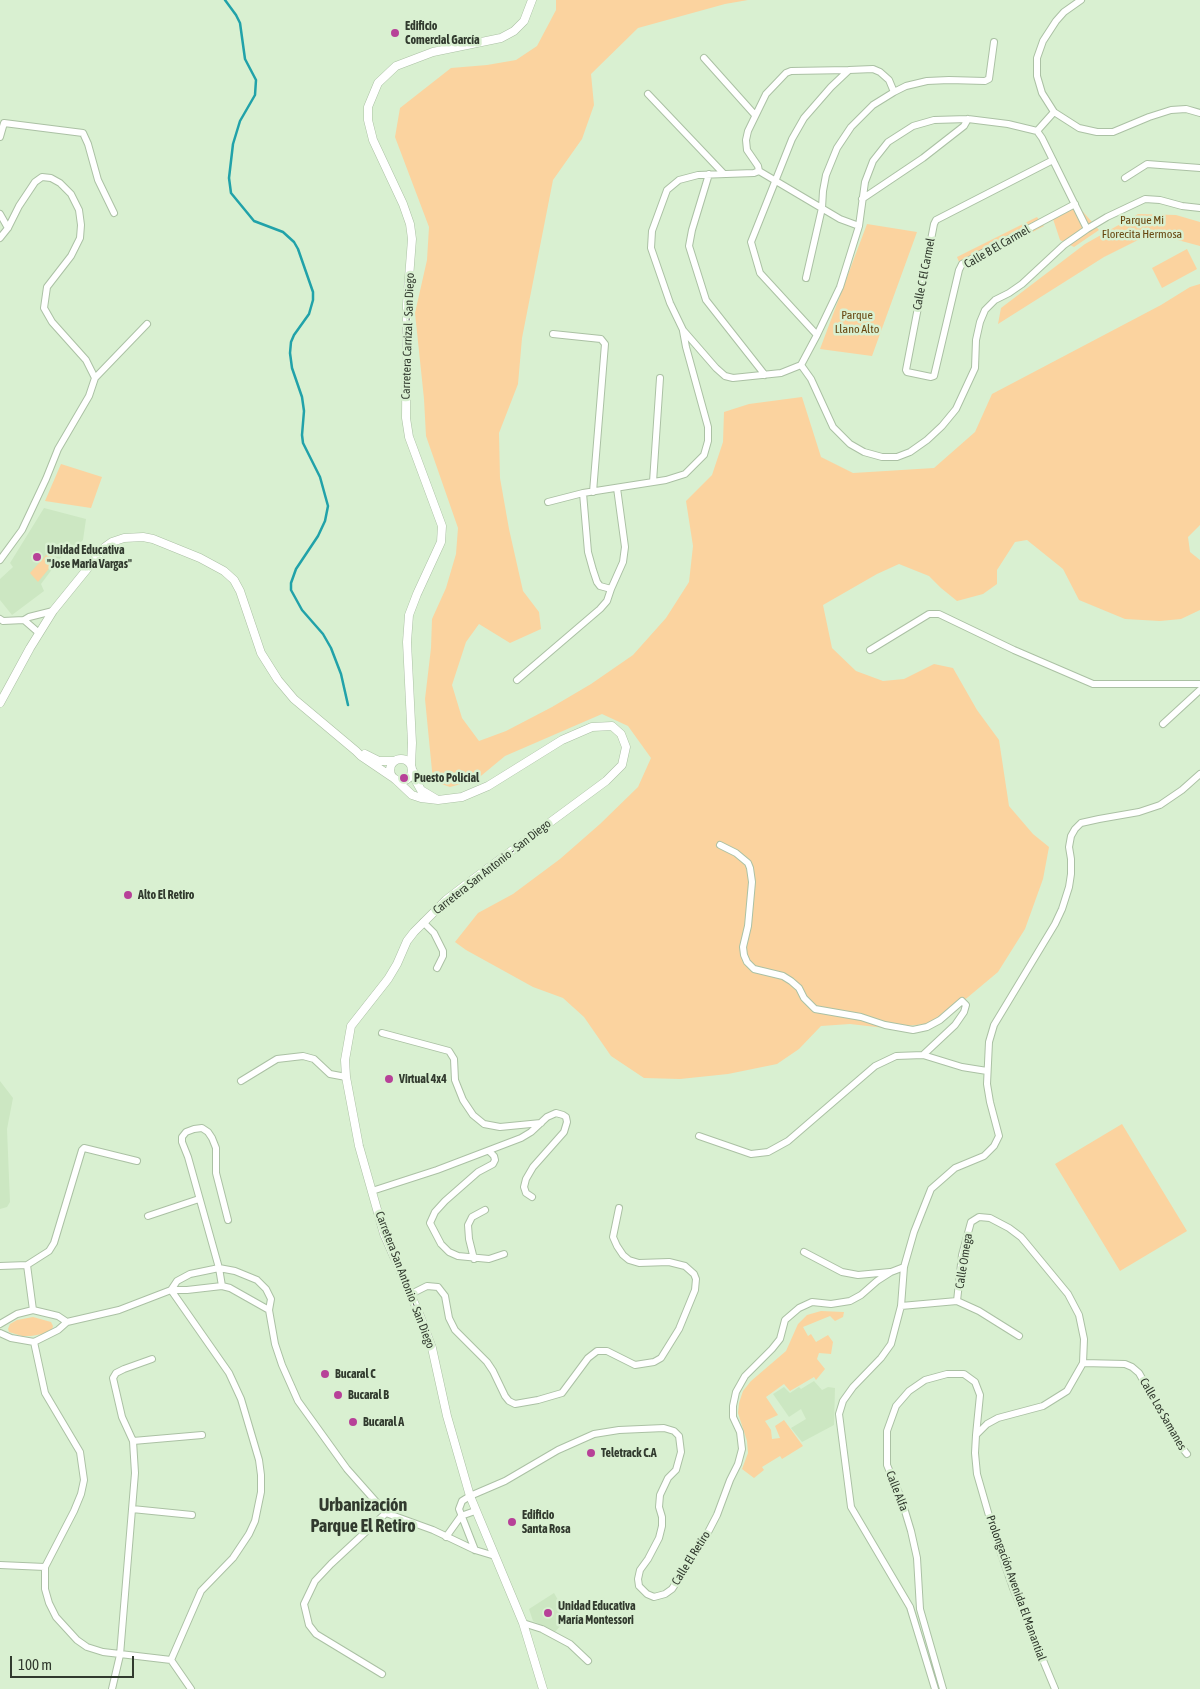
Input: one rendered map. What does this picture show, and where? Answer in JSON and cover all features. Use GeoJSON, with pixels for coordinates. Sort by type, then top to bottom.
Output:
{"type":"FeatureCollection","features":[{"type":"Feature","properties":{"kind":"street","name":"Carretera Carrizal - San Diego"},"geometry":{"type":"LineString","coordinates":[[412,766],[407,642],[409,615],[441,542],[442,526],[409,437],[406,418],[407,304],[412,240],[410,224],[403,204],[373,140],[368,120],[368,108],[378,83],[396,66],[434,52],[501,38],[514,31],[524,21],[532,0]]}},
{"type":"Feature","properties":{"kind":"street"},"geometry":{"type":"LineString","coordinates":[[1081,0],[1064,12],[1056,21],[1043,41],[1037,58],[1038,76],[1042,93],[1054,112],[1079,128],[1097,132],[1113,132],[1171,110],[1186,109],[1200,113]]}},
{"type":"Feature","properties":{"kind":"street"},"geometry":{"type":"LineString","coordinates":[[806,278],[822,208],[826,174],[837,148],[851,127],[873,105],[906,86],[927,81],[985,81],[989,79],[994,42]]}},
{"type":"Feature","properties":{"kind":"street"},"geometry":{"type":"LineString","coordinates":[[704,58],[755,115]]}},
{"type":"Feature","properties":{"kind":"street"},"geometry":{"type":"LineString","coordinates":[[859,226],[840,219],[759,171],[758,166],[747,150],[746,140],[755,115],[766,94],[786,73],[792,71],[873,69],[889,80],[894,92]]}},
{"type":"Feature","properties":{"kind":"street"},"geometry":{"type":"LineString","coordinates":[[817,335],[760,273],[751,242],[792,139],[804,118],[830,87],[849,70]]}},
{"type":"Feature","properties":{"kind":"street"},"geometry":{"type":"LineString","coordinates":[[648,94],[724,174]]}},
{"type":"Feature","properties":{"kind":"street"},"geometry":{"type":"LineString","coordinates":[[1036,131],[1054,112]]}},
{"type":"Feature","properties":{"kind":"street"},"geometry":{"type":"LineString","coordinates":[[862,199],[923,158],[964,126],[968,119]]}},
{"type":"Feature","properties":{"kind":"street"},"geometry":{"type":"LineString","coordinates":[[682,330],[725,376],[733,378],[781,373],[801,365],[840,287],[859,226],[865,182],[873,161],[888,142],[914,126],[934,120],[968,119],[1008,124],[1036,131],[1042,138],[1087,229]]}},
{"type":"Feature","properties":{"kind":"street"},"geometry":{"type":"LineString","coordinates":[[0,137],[2,121],[83,133],[96,174],[114,213]]}},
{"type":"Feature","properties":{"kind":"street","name":"Calle C El Carmel"},"geometry":{"type":"LineString","coordinates":[[936,372],[931,378],[910,373],[906,370],[936,220],[1053,160]]}},
{"type":"Feature","properties":{"kind":"street"},"geometry":{"type":"LineString","coordinates":[[1125,178],[1147,164],[1200,168]]}},
{"type":"Feature","properties":{"kind":"street"},"geometry":{"type":"LineString","coordinates":[[548,502],[583,493],[666,480],[685,474],[704,455],[708,440],[708,427],[682,330],[670,303],[651,248],[652,231],[668,190],[679,180],[698,175],[754,173],[759,171]]}},
{"type":"Feature","properties":{"kind":"street"},"geometry":{"type":"LineString","coordinates":[[709,174],[689,246],[706,300],[764,375]]}},
{"type":"Feature","properties":{"kind":"street"},"geometry":{"type":"LineString","coordinates":[[0,238],[35,182],[42,177],[56,180],[72,194],[79,210],[80,238],[71,256],[47,287],[44,308],[52,322],[86,360],[95,378]]}},
{"type":"Feature","properties":{"kind":"street"},"geometry":{"type":"LineString","coordinates":[[801,365],[811,379],[833,427],[850,444],[864,452],[882,457],[897,457],[910,452],[942,426],[960,401],[975,368],[976,340],[980,322],[985,310],[995,300],[1022,284],[1064,245],[1107,217],[1146,200],[1160,200],[1182,206],[1200,208]]}},
{"type":"Feature","properties":{"kind":"street","name":"Calle B El Carmel"},"geometry":{"type":"LineString","coordinates":[[936,372],[959,270],[962,264],[1075,204]]}},
{"type":"Feature","properties":{"kind":"street"},"geometry":{"type":"LineString","coordinates":[[0,214],[8,228]]}},
{"type":"Feature","properties":{"kind":"street"},"geometry":{"type":"LineString","coordinates":[[0,560],[22,530],[58,449],[89,396],[95,378],[148,324]]}},
{"type":"Feature","properties":{"kind":"street"},"geometry":{"type":"LineString","coordinates":[[552,334],[601,339],[605,344],[593,492]]}},
{"type":"Feature","properties":{"kind":"street"},"geometry":{"type":"LineString","coordinates":[[653,482],[660,378]]}},
{"type":"Feature","properties":{"kind":"street"},"geometry":{"type":"LineString","coordinates":[[518,680],[607,601],[623,562],[625,547],[617,488]]}},
{"type":"Feature","properties":{"kind":"street"},"geometry":{"type":"LineString","coordinates":[[583,493],[588,552],[593,570],[600,586],[611,589]]}},
{"type":"Feature","properties":{"kind":"street"},"geometry":{"type":"LineString","coordinates":[[0,703],[53,611],[93,561],[112,542],[131,537],[153,539],[200,558],[224,571],[234,580],[240,591],[261,653],[278,680],[294,699],[356,751],[360,751],[379,761],[406,760],[412,766],[416,781],[421,790],[438,800]]}},
{"type":"Feature","properties":{"kind":"street"},"geometry":{"type":"LineString","coordinates":[[0,619],[3,621],[24,620],[53,611]]}},
{"type":"Feature","properties":{"kind":"street"},"geometry":{"type":"LineString","coordinates":[[870,650],[929,614],[939,614],[1014,650],[1093,684],[1200,684]]}},
{"type":"Feature","properties":{"kind":"street"},"geometry":{"type":"LineString","coordinates":[[24,620],[39,634]]}},
{"type":"Feature","properties":{"kind":"street"},"geometry":{"type":"LineString","coordinates":[[1163,724],[1200,690]]}},
{"type":"Feature","properties":{"kind":"street","name":"Carretera San Antonio - San Diego"},"geometry":{"type":"LineString","coordinates":[[356,751],[394,778],[416,797],[438,800],[462,797],[488,786],[562,740],[592,727],[612,726],[621,734],[626,747],[622,766],[606,781],[468,883],[423,922],[407,942],[388,978],[351,1026],[345,1060],[346,1077],[359,1146],[384,1234],[432,1348],[447,1416],[470,1496],[524,1623],[543,1689]]}},
{"type":"Feature","properties":{"kind":"street"},"geometry":{"type":"LineString","coordinates":[[412,743],[396,760],[390,770],[394,778],[401,781],[408,779],[412,774],[412,766]]}},
{"type":"Feature","properties":{"kind":"street"},"geometry":{"type":"LineString","coordinates":[[936,1689],[910,1607],[850,1507],[839,1414],[843,1401],[853,1387],[892,1344],[901,1306],[904,1267],[931,1189],[955,1168],[984,1156],[994,1146],[999,1136],[990,1102],[987,1071],[989,1042],[994,1025],[1055,924],[1062,908],[1069,887],[1071,859],[1069,847],[1071,836],[1081,824],[1099,818],[1139,812],[1160,805],[1182,790],[1200,774]]}},
{"type":"Feature","properties":{"kind":"street"},"geometry":{"type":"LineString","coordinates":[[720,845],[736,853],[748,863],[750,868],[752,882],[748,926],[743,948],[747,962],[754,969],[783,976],[791,981],[799,988],[804,998],[815,1009],[861,1017],[897,1028],[913,1030],[926,1027],[940,1020],[962,1001],[966,1005],[964,1012],[955,1025],[923,1055]]}},
{"type":"Feature","properties":{"kind":"street"},"geometry":{"type":"LineString","coordinates":[[423,922],[434,933],[443,951],[443,956],[437,968]]}},
{"type":"Feature","properties":{"kind":"street"},"geometry":{"type":"LineString","coordinates":[[382,1033],[444,1049],[452,1054],[455,1080],[463,1100],[473,1114],[484,1124],[500,1127],[541,1123]]}},
{"type":"Feature","properties":{"kind":"street"},"geometry":{"type":"LineString","coordinates":[[699,1136],[751,1154],[768,1152],[788,1141],[882,1062],[903,1055],[923,1055],[962,1067],[987,1071]]}},
{"type":"Feature","properties":{"kind":"street"},"geometry":{"type":"LineString","coordinates":[[241,1081],[277,1059],[303,1056],[314,1059],[330,1074],[346,1077]]}},
{"type":"Feature","properties":{"kind":"street"},"geometry":{"type":"LineString","coordinates":[[372,1192],[521,1138],[531,1132],[547,1117],[556,1113],[566,1117],[567,1122],[564,1132],[533,1167],[526,1179],[524,1187],[526,1193],[532,1197]]}},
{"type":"Feature","properties":{"kind":"street"},"geometry":{"type":"LineString","coordinates":[[222,1286],[219,1268],[182,1137],[186,1132],[202,1128],[212,1138],[216,1148],[216,1173],[228,1220]]}},
{"type":"Feature","properties":{"kind":"street"},"geometry":{"type":"LineString","coordinates":[[0,1266],[27,1265],[49,1251],[54,1243],[84,1148],[137,1161]]}},
{"type":"Feature","properties":{"kind":"street"},"geometry":{"type":"LineString","coordinates":[[488,1151],[494,1156],[493,1164],[478,1172],[445,1201],[435,1212],[430,1223],[441,1244],[449,1252],[458,1256],[489,1259],[504,1254]]}},
{"type":"Feature","properties":{"kind":"street"},"geometry":{"type":"LineString","coordinates":[[148,1216],[199,1199]]}},
{"type":"Feature","properties":{"kind":"street"},"geometry":{"type":"LineString","coordinates":[[410,1294],[427,1286],[438,1287],[445,1296],[448,1318],[456,1330],[487,1362],[505,1396],[515,1404],[562,1393],[588,1358],[597,1351],[607,1351],[635,1365],[654,1362],[660,1358],[678,1329],[695,1290],[696,1279],[694,1274],[685,1266],[669,1262],[639,1263],[629,1260],[623,1255],[613,1237],[619,1208]]}},
{"type":"Feature","properties":{"kind":"street"},"geometry":{"type":"LineString","coordinates":[[474,1259],[468,1225],[472,1217],[485,1210]]}},
{"type":"Feature","properties":{"kind":"street","name":"Calle Omega"},"geometry":{"type":"LineString","coordinates":[[958,1301],[962,1255],[971,1222],[979,1217],[990,1218],[1021,1237],[1068,1294],[1079,1315],[1084,1339],[1083,1363]]}},
{"type":"Feature","properties":{"kind":"street"},"geometry":{"type":"LineString","coordinates":[[804,1252],[842,1272],[858,1275],[891,1272]]}},
{"type":"Feature","properties":{"kind":"street"},"geometry":{"type":"LineString","coordinates":[[27,1265],[33,1310]]}},
{"type":"Feature","properties":{"kind":"street","name":"Calle El Retiro"},"geometry":{"type":"LineString","coordinates":[[470,1496],[505,1481],[551,1454],[594,1434],[620,1430],[664,1428],[674,1431],[679,1436],[681,1452],[676,1470],[668,1478],[660,1495],[659,1507],[662,1517],[660,1532],[654,1549],[640,1570],[638,1579],[639,1586],[647,1594],[654,1597],[665,1594],[672,1589],[704,1540],[717,1515],[738,1464],[742,1448],[740,1432],[733,1417],[736,1392],[745,1376],[772,1349],[780,1338],[785,1320],[799,1308],[812,1302],[831,1304],[850,1301],[891,1272],[904,1267]]}},
{"type":"Feature","properties":{"kind":"street"},"geometry":{"type":"LineString","coordinates":[[171,1290],[178,1281],[190,1274],[219,1268],[235,1271],[257,1280],[266,1289],[270,1299],[269,1310],[276,1344],[282,1365],[298,1401],[348,1470],[386,1513],[432,1530],[475,1550],[495,1556]]}},
{"type":"Feature","properties":{"kind":"street"},"geometry":{"type":"LineString","coordinates":[[0,1333],[11,1338],[34,1342],[58,1330],[66,1322],[119,1310],[171,1290],[222,1286],[238,1292],[269,1310]]}},
{"type":"Feature","properties":{"kind":"street"},"geometry":{"type":"LineString","coordinates":[[171,1290],[236,1386],[258,1460],[261,1492],[255,1521],[249,1534],[233,1558],[201,1591],[171,1660]]}},
{"type":"Feature","properties":{"kind":"street","name":"Calle Omega"},"geometry":{"type":"LineString","coordinates":[[901,1306],[958,1301],[979,1311],[1019,1336]]}},
{"type":"Feature","properties":{"kind":"street"},"geometry":{"type":"LineString","coordinates":[[0,1324],[17,1314],[33,1310],[58,1316],[66,1322]]}},
{"type":"Feature","properties":{"kind":"street"},"geometry":{"type":"LineString","coordinates":[[34,1342],[45,1393],[80,1452],[84,1480],[77,1503],[45,1567],[45,1589],[49,1603],[56,1617],[77,1640],[87,1647],[120,1655],[171,1660],[191,1689]]}},
{"type":"Feature","properties":{"kind":"street"},"geometry":{"type":"LineString","coordinates":[[112,1689],[120,1655],[135,1473],[133,1441],[122,1417],[113,1378],[116,1373],[152,1358]]}},
{"type":"Feature","properties":{"kind":"street"},"geometry":{"type":"LineString","coordinates":[[976,1435],[998,1418],[1043,1406],[1067,1391],[1083,1363]]}},
{"type":"Feature","properties":{"kind":"street","name":"Calle Los Samanes"},"geometry":{"type":"LineString","coordinates":[[1083,1363],[1125,1364],[1139,1373],[1179,1444],[1187,1454]]}},
{"type":"Feature","properties":{"kind":"street","name":"Calle Alfa"},"geometry":{"type":"LineString","coordinates":[[943,1689],[920,1609],[917,1558],[911,1531],[901,1498],[887,1465],[887,1431],[896,1406],[909,1391],[925,1380],[947,1374],[964,1374],[975,1382],[980,1395],[976,1435]]}},
{"type":"Feature","properties":{"kind":"street"},"geometry":{"type":"LineString","coordinates":[[133,1441],[202,1435]]}},
{"type":"Feature","properties":{"kind":"street","name":"Prolongación Avenida El Manantial"},"geometry":{"type":"LineString","coordinates":[[976,1435],[977,1474],[994,1533],[1013,1588],[1055,1689]]}},
{"type":"Feature","properties":{"kind":"street"},"geometry":{"type":"LineString","coordinates":[[470,1496],[462,1501],[460,1505],[461,1516],[475,1550]]}},
{"type":"Feature","properties":{"kind":"street"},"geometry":{"type":"LineString","coordinates":[[132,1509],[192,1515]]}},
{"type":"Feature","properties":{"kind":"street"},"geometry":{"type":"LineString","coordinates":[[446,1537],[461,1516],[476,1510]]}},
{"type":"Feature","properties":{"kind":"street"},"geometry":{"type":"LineString","coordinates":[[382,1674],[316,1634],[309,1625],[304,1604],[314,1581],[386,1513]]}},
{"type":"Feature","properties":{"kind":"street"},"geometry":{"type":"LineString","coordinates":[[0,1565],[45,1567]]}},
{"type":"Feature","properties":{"kind":"street"},"geometry":{"type":"LineString","coordinates":[[524,1623],[542,1629],[570,1644],[588,1661]]}},
{"type":"Feature","properties":{"kind":"shaded area","name":"Unidad Educativa \"Jose Maria Vargas\""},"geometry":{"type":"Polygon","coordinates":[[[44,508],[86,519],[83,540],[70,552],[65,552],[41,584],[44,591],[12,615],[0,600],[0,579],[13,567],[10,563],[44,508]]]}},
{"type":"Feature","properties":{"kind":"shaded area"},"geometry":{"type":"Polygon","coordinates":[[[0,1081],[13,1098],[7,1129],[10,1202],[7,1207],[0,1209],[0,1081]]]}},
{"type":"Feature","properties":{"kind":"shaded area"},"geometry":{"type":"Polygon","coordinates":[[[814,1381],[822,1390],[828,1387],[835,1388],[834,1425],[802,1442],[791,1428],[806,1419],[801,1409],[789,1417],[773,1394],[784,1387],[790,1393],[814,1381]]]}},
{"type":"Feature","properties":{"kind":"shaded area","name":"Unidad Educativa María Montessori"},"geometry":{"type":"Polygon","coordinates":[[[554,1593],[568,1617],[555,1632],[533,1621],[529,1609],[554,1593]]]}},
{"type":"Feature","properties":{"kind":"green space"},"geometry":{"type":"Polygon","coordinates":[[[556,0],[748,0],[725,4],[638,28],[591,74],[594,105],[582,139],[553,180],[522,338],[518,384],[499,433],[500,478],[509,529],[523,591],[539,612],[541,629],[510,643],[479,624],[466,642],[452,685],[462,718],[479,741],[506,731],[591,684],[633,655],[666,618],[689,582],[693,546],[686,501],[712,475],[723,442],[724,412],[749,404],[802,397],[821,457],[853,473],[934,468],[975,432],[992,394],[1161,305],[1190,287],[1200,284],[1200,525],[1188,537],[1190,552],[1200,560],[1200,610],[1181,619],[1160,621],[1125,619],[1079,600],[1063,569],[1027,540],[1015,542],[997,570],[997,584],[983,594],[957,601],[929,576],[899,564],[877,574],[823,605],[832,648],[856,671],[883,681],[904,679],[934,664],[953,668],[977,710],[999,740],[1009,806],[1033,834],[1049,847],[1043,879],[1025,929],[998,972],[937,1023],[885,1028],[850,1024],[821,1026],[799,1049],[777,1064],[728,1074],[680,1079],[644,1078],[611,1056],[584,1017],[563,998],[533,987],[455,942],[478,913],[513,894],[560,859],[600,824],[638,787],[651,758],[628,726],[602,714],[505,756],[476,780],[450,787],[433,781],[425,699],[431,648],[432,619],[446,588],[456,554],[458,528],[426,436],[415,313],[427,260],[429,227],[395,137],[400,108],[451,68],[516,60],[537,46],[556,10],[556,0]]]}},
{"type":"Feature","properties":{"kind":"green space"},"geometry":{"type":"Polygon","coordinates":[[[1077,205],[1099,230],[1074,247],[1060,240],[1053,219],[1077,205]]]}},
{"type":"Feature","properties":{"kind":"green space","name":"Parque Mi Florecita Hermosa"},"geometry":{"type":"Polygon","coordinates":[[[1138,214],[1176,215],[1200,222],[1200,246],[1174,239],[1138,240],[1104,257],[998,324],[1001,308],[1085,244],[1138,214]]]}},
{"type":"Feature","properties":{"kind":"green space"},"geometry":{"type":"Polygon","coordinates":[[[1037,217],[1044,226],[962,269],[957,257],[1037,217]]]}},
{"type":"Feature","properties":{"kind":"green space","name":"Parque Llano Alto"},"geometry":{"type":"Polygon","coordinates":[[[867,224],[917,232],[872,356],[820,349],[867,224]]]}},
{"type":"Feature","properties":{"kind":"green space"},"geometry":{"type":"Polygon","coordinates":[[[1187,249],[1197,269],[1162,288],[1152,268],[1187,249]]]}},
{"type":"Feature","properties":{"kind":"green space"},"geometry":{"type":"Polygon","coordinates":[[[61,464],[102,477],[91,508],[45,501],[61,464]]]}},
{"type":"Feature","properties":{"kind":"green space"},"geometry":{"type":"Polygon","coordinates":[[[48,553],[56,560],[38,582],[30,573],[48,553]]]}},
{"type":"Feature","properties":{"kind":"green space"},"geometry":{"type":"Polygon","coordinates":[[[1122,1124],[1187,1231],[1120,1271],[1055,1164],[1122,1124]]]}},
{"type":"Feature","properties":{"kind":"green space"},"geometry":{"type":"Polygon","coordinates":[[[821,1311],[844,1312],[843,1317],[835,1321],[830,1316],[803,1327],[808,1336],[811,1334],[816,1342],[828,1335],[833,1342],[831,1354],[819,1353],[817,1359],[825,1369],[816,1380],[814,1377],[790,1391],[784,1384],[766,1397],[778,1415],[765,1421],[771,1430],[772,1439],[780,1438],[775,1426],[784,1420],[803,1446],[782,1459],[780,1456],[762,1467],[764,1470],[754,1478],[742,1469],[748,1453],[747,1441],[738,1413],[743,1391],[751,1381],[786,1351],[798,1324],[807,1315],[821,1311]]]}},
{"type":"Feature","properties":{"kind":"green space"},"geometry":{"type":"Polygon","coordinates":[[[33,1317],[51,1322],[52,1330],[48,1333],[31,1336],[22,1336],[9,1332],[10,1324],[17,1320],[33,1317]]]}},
{"type":"Feature","properties":{"kind":"waterway"},"geometry":{"type":"LineString","coordinates":[[225,0],[240,23],[245,59],[256,80],[255,95],[240,121],[233,144],[229,178],[231,193],[254,221],[283,232],[294,242],[313,292],[309,314],[294,335],[290,353],[292,368],[302,397],[304,411],[303,443],[320,477],[328,506],[325,521],[318,536],[296,569],[291,583],[291,590],[302,610],[323,634],[331,648],[341,674],[348,705]]}},
{"type":"Feature","properties":{"kind":"place","name":"Edificio Comercial García"},"geometry":{"type":"Point","coordinates":[395,33]}},
{"type":"Feature","properties":{"kind":"place","name":"Unidad Educativa \"Jose Maria Vargas\""},"geometry":{"type":"Point","coordinates":[37,557]}},
{"type":"Feature","properties":{"kind":"place","name":"Puesto Policial"},"geometry":{"type":"Point","coordinates":[404,778]}},
{"type":"Feature","properties":{"kind":"place","name":"Alto El Retiro"},"geometry":{"type":"Point","coordinates":[128,895]}},
{"type":"Feature","properties":{"kind":"place","name":"Virtual 4x4"},"geometry":{"type":"Point","coordinates":[389,1079]}},
{"type":"Feature","properties":{"kind":"place","name":"Bucaral C"},"geometry":{"type":"Point","coordinates":[325,1374]}},
{"type":"Feature","properties":{"kind":"place","name":"Bucaral B"},"geometry":{"type":"Point","coordinates":[338,1395]}},
{"type":"Feature","properties":{"kind":"place","name":"Bucaral A"},"geometry":{"type":"Point","coordinates":[353,1422]}},
{"type":"Feature","properties":{"kind":"place","name":"Teletrack C.A"},"geometry":{"type":"Point","coordinates":[591,1453]}},
{"type":"Feature","properties":{"kind":"place","name":"Edificio Santa Rosa"},"geometry":{"type":"Point","coordinates":[512,1522]}},
{"type":"Feature","properties":{"kind":"place","name":"Unidad Educativa María Montessori"},"geometry":{"type":"Point","coordinates":[548,1613]}},
{"type":"Feature","properties":{"kind":"district","name":"Urbanización Parque El Retiro"},"geometry":{"type":"Point","coordinates":[363,1515]}}]}
